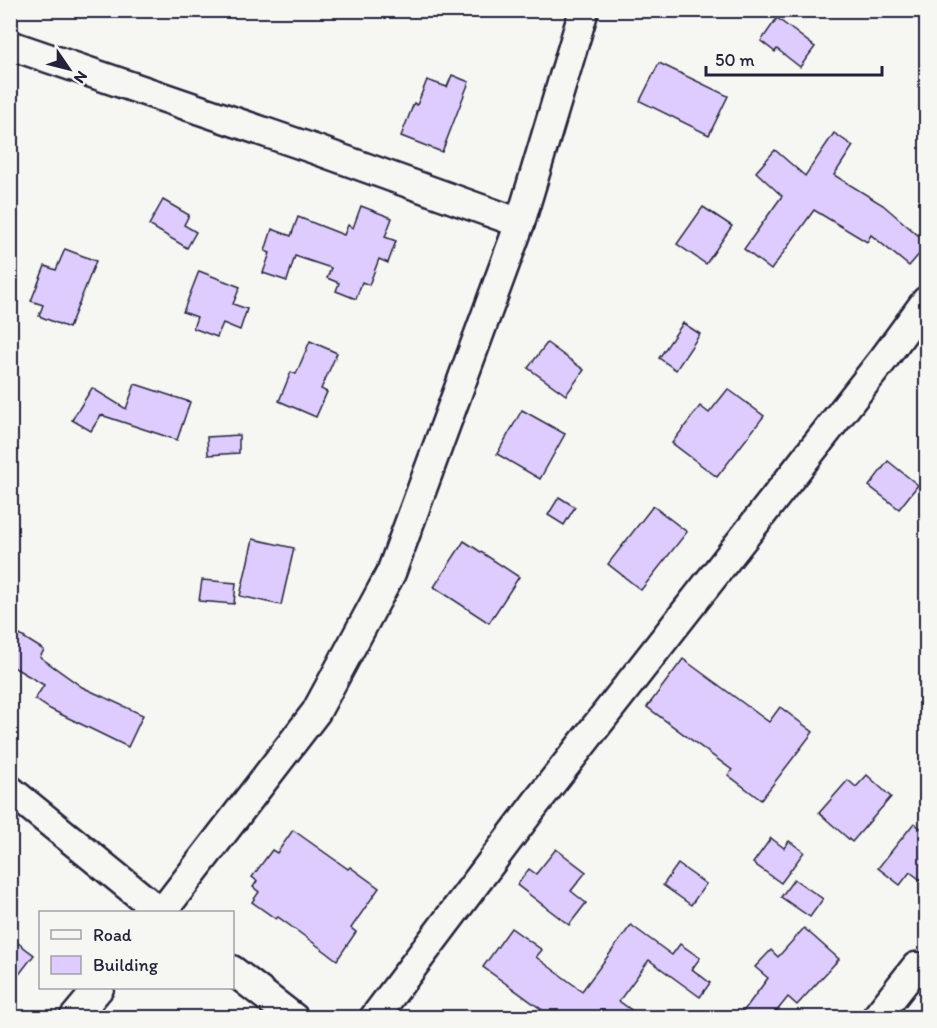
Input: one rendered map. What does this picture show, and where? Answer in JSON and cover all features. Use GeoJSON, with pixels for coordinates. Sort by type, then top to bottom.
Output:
{"type":"FeatureCollection","features":[{"type":"Feature","properties":{"kind":"street"},"geometry":{"type":"LineString","coordinates":[[162,911],[316,712],[391,573],[520,223],[584,10]]}},
{"type":"Feature","properties":{"kind":"street"},"geometry":{"type":"LineString","coordinates":[[10,45],[314,149],[520,223]]}},
{"type":"Feature","properties":{"kind":"street"},"geometry":{"type":"LineString","coordinates":[[374,1017],[537,803],[927,301]]}},
{"type":"Feature","properties":{"kind":"street"},"geometry":{"type":"LineString","coordinates":[[10,790],[160,911]]}},
{"type":"Feature","properties":{"kind":"street"},"geometry":{"type":"LineString","coordinates":[[876,1017],[923,965]]}},
{"type":"Feature","properties":{"kind":"street"},"geometry":{"type":"LineString","coordinates":[[234,972],[294,1017]]}},
{"type":"Feature","properties":{"kind":"street"},"geometry":{"type":"LineString","coordinates":[[74,1017],[97,989]]}},
{"type":"Feature","properties":{"kind":"building"},"geometry":{"type":"Polygon","coordinates":[[[777,18],[815,47],[800,67],[777,49],[775,52],[761,41],[777,18]]]}},
{"type":"Feature","properties":{"kind":"building"},"geometry":{"type":"Polygon","coordinates":[[[659,63],[728,96],[709,135],[640,101],[659,63]]]}},
{"type":"Feature","properties":{"kind":"building"},"geometry":{"type":"Polygon","coordinates":[[[452,75],[469,82],[442,152],[401,136],[414,103],[417,105],[427,80],[447,87],[452,75]]]}},
{"type":"Feature","properties":{"kind":"building"},"geometry":{"type":"Polygon","coordinates":[[[834,133],[853,146],[834,175],[883,205],[927,243],[909,266],[871,235],[867,242],[814,210],[771,270],[744,249],[782,196],[756,172],[775,150],[805,176],[834,133]]]}},
{"type":"Feature","properties":{"kind":"building"},"geometry":{"type":"Polygon","coordinates":[[[163,200],[189,215],[184,225],[196,232],[187,248],[149,225],[163,200]]]}},
{"type":"Feature","properties":{"kind":"building"},"geometry":{"type":"Polygon","coordinates":[[[361,206],[392,218],[385,237],[396,241],[388,263],[379,259],[369,285],[362,282],[356,299],[336,291],[339,283],[327,278],[331,268],[295,256],[287,281],[263,273],[270,253],[265,251],[272,229],[291,236],[298,217],[344,235],[348,225],[353,228],[361,206]]]}},
{"type":"Feature","properties":{"kind":"building"},"geometry":{"type":"Polygon","coordinates":[[[703,207],[732,226],[706,264],[677,244],[703,207]]]}},
{"type":"Feature","properties":{"kind":"building"},"geometry":{"type":"Polygon","coordinates":[[[65,249],[96,261],[69,328],[39,316],[43,305],[31,301],[45,266],[56,270],[65,249]]]}},
{"type":"Feature","properties":{"kind":"building"},"geometry":{"type":"Polygon","coordinates":[[[199,271],[240,287],[233,304],[247,309],[240,330],[223,323],[217,337],[193,328],[197,317],[183,312],[199,271]]]}},
{"type":"Feature","properties":{"kind":"building"},"geometry":{"type":"Polygon","coordinates":[[[683,323],[700,334],[676,370],[659,358],[683,323]]]}},
{"type":"Feature","properties":{"kind":"building"},"geometry":{"type":"Polygon","coordinates":[[[310,341],[337,353],[321,389],[327,392],[316,417],[279,401],[291,372],[296,374],[310,341]]]}},
{"type":"Feature","properties":{"kind":"building"},"geometry":{"type":"Polygon","coordinates":[[[547,343],[584,370],[566,395],[528,368],[547,343]]]}},
{"type":"Feature","properties":{"kind":"building"},"geometry":{"type":"Polygon","coordinates":[[[135,384],[190,402],[177,440],[101,415],[91,431],[72,420],[92,388],[126,409],[135,384]]]}},
{"type":"Feature","properties":{"kind":"building"},"geometry":{"type":"Polygon","coordinates":[[[728,389],[764,416],[717,477],[672,443],[700,406],[709,413],[728,389]]]}},
{"type":"Feature","properties":{"kind":"building"},"geometry":{"type":"Polygon","coordinates":[[[522,410],[565,434],[540,479],[497,454],[522,410]]]}},
{"type":"Feature","properties":{"kind":"building"},"geometry":{"type":"Polygon","coordinates":[[[239,435],[239,453],[208,455],[207,437],[239,435]]]}},
{"type":"Feature","properties":{"kind":"building"},"geometry":{"type":"Polygon","coordinates":[[[888,461],[918,485],[899,509],[869,486],[888,461]]]}},
{"type":"Feature","properties":{"kind":"building"},"geometry":{"type":"Polygon","coordinates":[[[559,497],[575,507],[564,525],[548,515],[559,497]]]}},
{"type":"Feature","properties":{"kind":"building"},"geometry":{"type":"Polygon","coordinates":[[[653,506],[687,532],[641,590],[608,564],[653,506]]]}},
{"type":"Feature","properties":{"kind":"building"},"geometry":{"type":"Polygon","coordinates":[[[253,539],[294,548],[281,605],[240,596],[253,539]]]}},
{"type":"Feature","properties":{"kind":"building"},"geometry":{"type":"Polygon","coordinates":[[[464,541],[519,577],[489,623],[434,587],[464,541]]]}},
{"type":"Feature","properties":{"kind":"building"},"geometry":{"type":"Polygon","coordinates":[[[202,580],[236,583],[234,604],[199,601],[202,580]]]}},
{"type":"Feature","properties":{"kind":"building"},"geometry":{"type":"Polygon","coordinates":[[[10,629],[44,650],[40,657],[82,687],[143,715],[128,747],[50,709],[35,699],[44,685],[10,665],[10,629]]]}},
{"type":"Feature","properties":{"kind":"building"},"geometry":{"type":"Polygon","coordinates":[[[683,659],[769,722],[780,707],[813,732],[761,800],[728,775],[732,770],[647,707],[683,659]]]}},
{"type":"Feature","properties":{"kind":"building"},"geometry":{"type":"Polygon","coordinates":[[[867,775],[891,797],[852,842],[819,813],[848,780],[856,787],[867,775]]]}},
{"type":"Feature","properties":{"kind":"building"},"geometry":{"type":"Polygon","coordinates":[[[914,823],[927,833],[927,885],[910,872],[900,885],[878,868],[914,823]]]}},
{"type":"Feature","properties":{"kind":"building"},"geometry":{"type":"Polygon","coordinates":[[[293,830],[379,888],[351,928],[356,932],[337,960],[278,917],[276,919],[252,902],[259,892],[253,887],[257,881],[252,877],[272,850],[277,853],[293,830]]]}},
{"type":"Feature","properties":{"kind":"building"},"geometry":{"type":"Polygon","coordinates":[[[771,838],[784,848],[789,841],[804,852],[781,883],[753,863],[771,838]]]}},
{"type":"Feature","properties":{"kind":"building"},"geometry":{"type":"Polygon","coordinates":[[[556,849],[586,872],[571,891],[586,903],[569,925],[517,885],[529,869],[536,874],[556,849]]]}},
{"type":"Feature","properties":{"kind":"building"},"geometry":{"type":"Polygon","coordinates":[[[678,864],[706,884],[691,905],[663,885],[678,864]]]}},
{"type":"Feature","properties":{"kind":"building"},"geometry":{"type":"Polygon","coordinates":[[[794,879],[823,899],[810,917],[781,897],[794,879]]]}},
{"type":"Feature","properties":{"kind":"building"},"geometry":{"type":"Polygon","coordinates":[[[631,925],[672,955],[680,944],[700,958],[692,969],[710,983],[700,997],[649,960],[619,1001],[641,1017],[552,1017],[483,967],[511,928],[542,950],[536,957],[582,991],[631,925]]]}},
{"type":"Feature","properties":{"kind":"building"},"geometry":{"type":"Polygon","coordinates":[[[804,928],[839,959],[797,1005],[788,997],[772,1017],[739,1017],[768,978],[755,967],[771,950],[778,957],[804,928]]]}},
{"type":"Feature","properties":{"kind":"building"},"geometry":{"type":"Polygon","coordinates":[[[10,937],[34,955],[10,986],[10,937]]]}}]}
